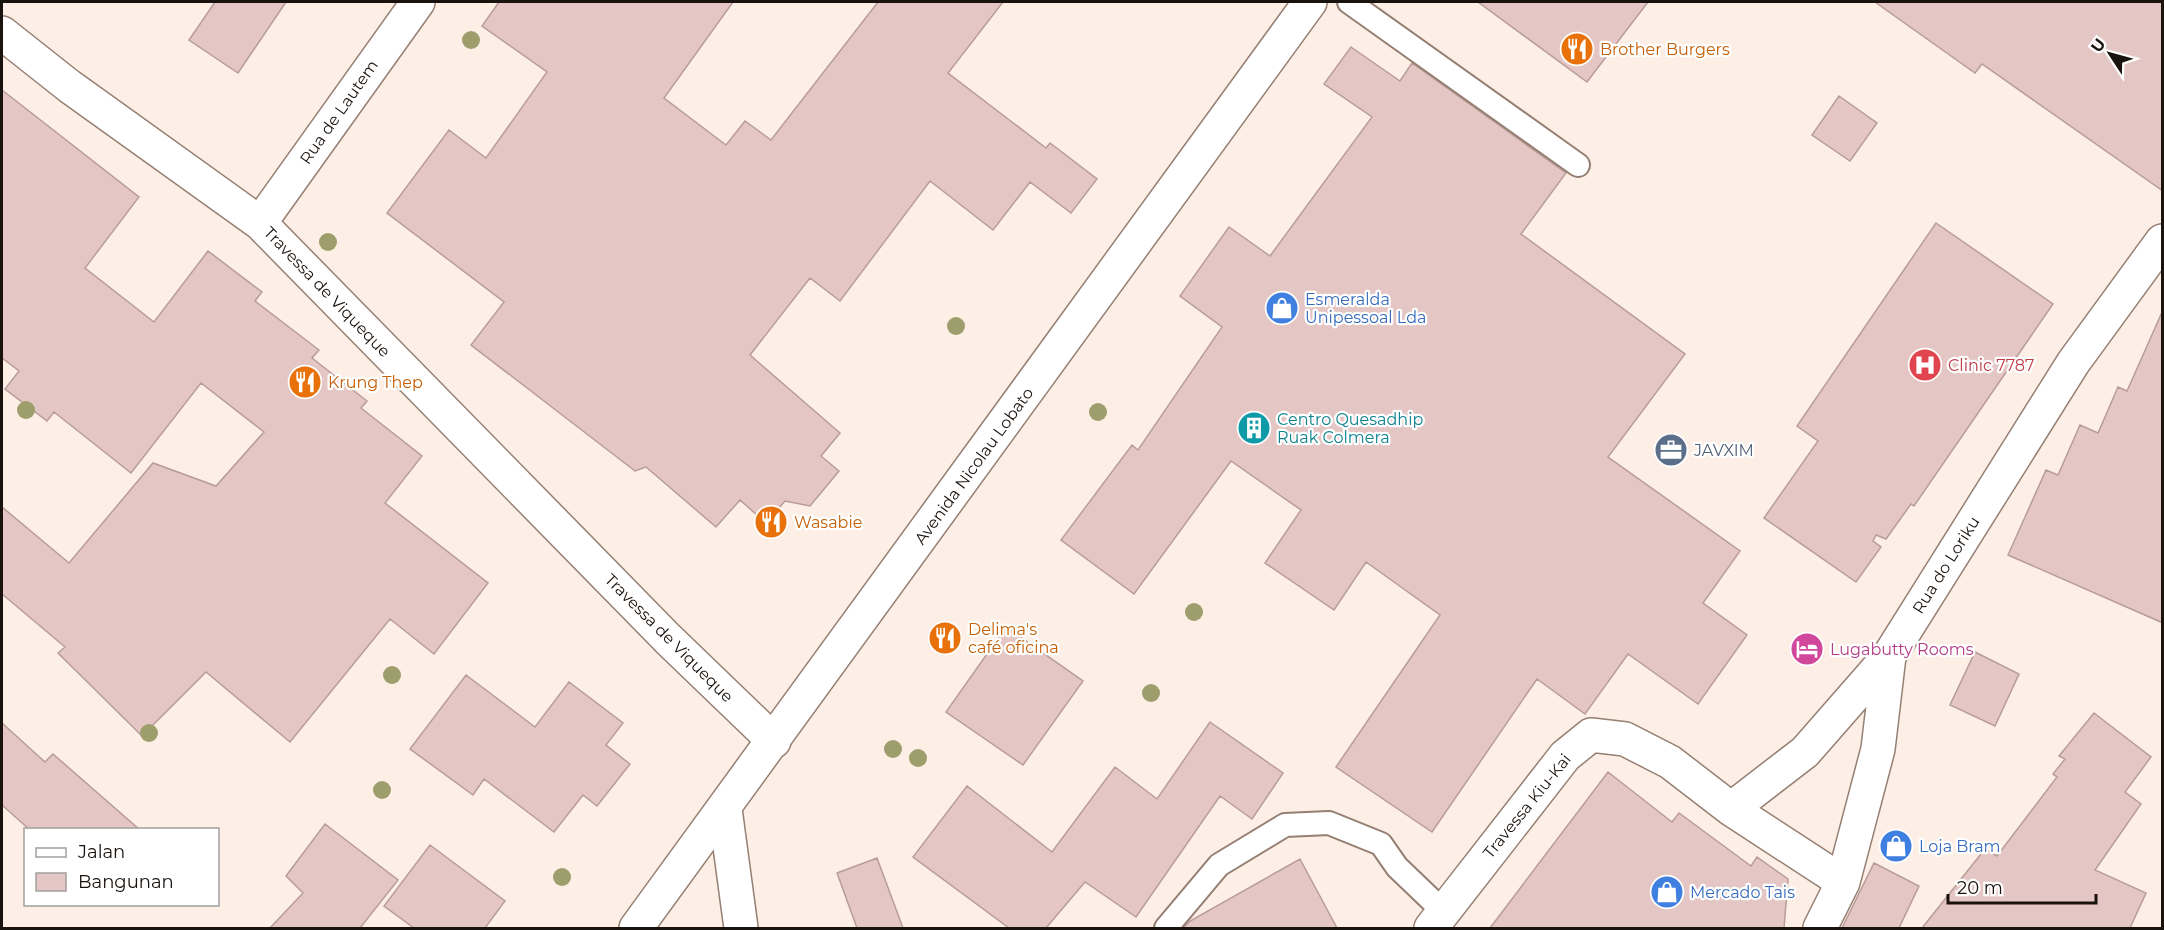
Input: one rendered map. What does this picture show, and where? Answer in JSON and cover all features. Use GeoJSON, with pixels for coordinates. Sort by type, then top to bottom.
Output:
{"type":"FeatureCollection","features":[{"type":"Feature","properties":{"kind":"street","name":"Rua de Lautem"},"geometry":{"type":"LineString","coordinates":[[260,223],[418,2]]}},
{"type":"Feature","properties":{"kind":"street","name":"Avenida Nicolau Lobato"},"geometry":{"type":"LineString","coordinates":[[636,928],[725,809],[1310,2]]}},
{"type":"Feature","properties":{"kind":"street","name":"Travessa de Viqueque"},"geometry":{"type":"LineString","coordinates":[[2,33],[69,86],[260,223],[660,631],[774,741]]}},
{"type":"Feature","properties":{"kind":"street","name":"Rua do Loriku"},"geometry":{"type":"LineString","coordinates":[[1820,928],[1843,882],[1878,749],[1889,656],[2073,363],[2163,241]]}},
{"type":"Feature","properties":{"kind":"street"},"geometry":{"type":"LineString","coordinates":[[1731,809],[1805,752],[1889,656]]}},
{"type":"Feature","properties":{"kind":"street","name":"Travessa Kiu-Kai"},"geometry":{"type":"LineString","coordinates":[[1438,920],[1565,756],[1591,735],[1625,739],[1670,762],[1731,809],[1843,882]]}},
{"type":"Feature","properties":{"kind":"street"},"geometry":{"type":"LineString","coordinates":[[725,809],[741,928]]}},
{"type":"Feature","properties":{"kind":"lane"},"geometry":{"type":"LineString","coordinates":[[1350,2],[1578,165]]}},
{"type":"Feature","properties":{"kind":"lane"},"geometry":{"type":"LineString","coordinates":[[1166,928],[1219,865],[1285,825],[1318,823],[1329,823],[1381,844],[1438,920]]}},
{"type":"Feature","properties":{"kind":"building"},"geometry":{"type":"Polygon","coordinates":[[[215,2],[286,2],[238,73],[189,40],[215,2]]]}},
{"type":"Feature","properties":{"kind":"building"},"geometry":{"type":"Polygon","coordinates":[[[499,2],[733,2],[664,98],[726,145],[745,121],[771,140],[878,2],[1003,2],[948,73],[1046,148],[1050,143],[1097,179],[1071,213],[1030,182],[993,230],[930,181],[840,301],[810,278],[750,355],[840,433],[821,456],[839,471],[810,506],[785,501],[766,523],[740,500],[716,527],[646,467],[635,471],[471,345],[504,302],[387,213],[449,130],[486,158],[547,72],[482,26],[499,2]]]}},
{"type":"Feature","properties":{"kind":"building","name":"Brother Burgers"},"geometry":{"type":"Polygon","coordinates":[[[1478,2],[1648,2],[1587,82],[1478,2]]]}},
{"type":"Feature","properties":{"kind":"building"},"geometry":{"type":"Polygon","coordinates":[[[1875,2],[2163,2],[2163,191],[1982,64],[1975,73],[1875,2]]]}},
{"type":"Feature","properties":{"kind":"building"},"geometry":{"type":"Polygon","coordinates":[[[1351,47],[1400,81],[1412,63],[1566,173],[1521,234],[1685,354],[1608,457],[1740,551],[1703,603],[1747,635],[1698,704],[1628,654],[1585,714],[1537,679],[1432,832],[1336,767],[1440,615],[1366,562],[1334,610],[1265,563],[1301,510],[1231,461],[1134,594],[1061,540],[1132,445],[1138,450],[1222,327],[1180,296],[1229,227],[1270,256],[1372,117],[1324,84],[1351,47]]]}},
{"type":"Feature","properties":{"kind":"building"},"geometry":{"type":"Polygon","coordinates":[[[2,90],[139,197],[85,268],[154,322],[208,251],[262,292],[255,301],[319,350],[312,358],[367,401],[361,408],[422,456],[385,503],[488,583],[434,654],[390,619],[290,742],[206,672],[142,736],[58,653],[65,647],[2,594],[2,507],[69,563],[153,463],[216,486],[264,432],[201,383],[131,473],[54,412],[47,421],[5,389],[19,371],[2,358],[2,90]]]}},
{"type":"Feature","properties":{"kind":"building"},"geometry":{"type":"Polygon","coordinates":[[[1839,96],[1877,123],[1850,161],[1812,135],[1839,96]]]}},
{"type":"Feature","properties":{"kind":"building","name":"Clinic 7787"},"geometry":{"type":"Polygon","coordinates":[[[1936,223],[2053,304],[1914,506],[1911,504],[1886,539],[1876,535],[1873,541],[1881,547],[1856,582],[1764,518],[1818,441],[1797,426],[1936,223]]]}},
{"type":"Feature","properties":{"kind":"building"},"geometry":{"type":"Polygon","coordinates":[[[2163,310],[2163,623],[2008,555],[2046,470],[2058,475],[2080,425],[2098,433],[2118,387],[2127,391],[2163,310]]]}},
{"type":"Feature","properties":{"kind":"building"},"geometry":{"type":"Polygon","coordinates":[[[1006,627],[1083,681],[1023,765],[946,712],[1006,627]]]}},
{"type":"Feature","properties":{"kind":"building"},"geometry":{"type":"Polygon","coordinates":[[[1975,652],[2019,674],[1995,726],[1950,705],[1975,652]]]}},
{"type":"Feature","properties":{"kind":"building"},"geometry":{"type":"Polygon","coordinates":[[[466,675],[535,727],[569,682],[623,723],[606,745],[630,764],[597,806],[583,795],[554,832],[484,779],[473,795],[410,749],[466,675]]]}},
{"type":"Feature","properties":{"kind":"building"},"geometry":{"type":"Polygon","coordinates":[[[2094,713],[2151,757],[2125,792],[2141,804],[2095,870],[2146,893],[2130,928],[1922,928],[1985,849],[1997,856],[2057,777],[2053,774],[2065,759],[2059,756],[2094,713]]]}},
{"type":"Feature","properties":{"kind":"building"},"geometry":{"type":"Polygon","coordinates":[[[1210,722],[1283,773],[1252,819],[1220,796],[1136,917],[1085,882],[1046,928],[1009,928],[913,857],[967,786],[1052,852],[1115,767],[1157,799],[1210,722]]]}},
{"type":"Feature","properties":{"kind":"building"},"geometry":{"type":"Polygon","coordinates":[[[2,723],[45,762],[53,754],[138,828],[28,828],[2,805],[2,723]]]}},
{"type":"Feature","properties":{"kind":"building"},"geometry":{"type":"Polygon","coordinates":[[[1608,772],[1672,822],[1679,813],[1751,866],[1757,857],[1788,879],[1784,928],[1490,928],[1608,772]]]}},
{"type":"Feature","properties":{"kind":"building"},"geometry":{"type":"Polygon","coordinates":[[[325,824],[398,880],[360,928],[270,928],[303,893],[286,876],[325,824]]]}},
{"type":"Feature","properties":{"kind":"building"},"geometry":{"type":"Polygon","coordinates":[[[430,845],[505,901],[485,928],[414,928],[384,906],[430,845]]]}},
{"type":"Feature","properties":{"kind":"building"},"geometry":{"type":"Polygon","coordinates":[[[877,858],[903,928],[857,928],[837,873],[877,858]]]}},
{"type":"Feature","properties":{"kind":"building"},"geometry":{"type":"Polygon","coordinates":[[[1300,859],[1337,928],[1183,928],[1190,921],[1300,859]]]}},
{"type":"Feature","properties":{"kind":"building"},"geometry":{"type":"Polygon","coordinates":[[[1874,863],[1919,886],[1899,928],[1842,928],[1874,863]]]}},
{"type":"Feature","properties":{"kind":"place","name":"Brother Burgers"},"geometry":{"type":"Point","coordinates":[1577,49]}},
{"type":"Feature","properties":{"kind":"place","name":"Esmeralda Unipessoal Lda"},"geometry":{"type":"Point","coordinates":[1282,308]}},
{"type":"Feature","properties":{"kind":"place","name":"Clinic 7787"},"geometry":{"type":"Point","coordinates":[1925,365]}},
{"type":"Feature","properties":{"kind":"place","name":"Krung Thep"},"geometry":{"type":"Point","coordinates":[305,382]}},
{"type":"Feature","properties":{"kind":"place","name":"Centro Quesadhip Ruak Colmera"},"geometry":{"type":"Point","coordinates":[1254,428]}},
{"type":"Feature","properties":{"kind":"place","name":"JAVXIM"},"geometry":{"type":"Point","coordinates":[1671,450]}},
{"type":"Feature","properties":{"kind":"place","name":"Wasabie"},"geometry":{"type":"Point","coordinates":[771,522]}},
{"type":"Feature","properties":{"kind":"place","name":"Delima's café oficina"},"geometry":{"type":"Point","coordinates":[945,638]}},
{"type":"Feature","properties":{"kind":"place","name":"Lugabutty Rooms"},"geometry":{"type":"Point","coordinates":[1807,649]}},
{"type":"Feature","properties":{"kind":"place","name":"Loja Bram"},"geometry":{"type":"Point","coordinates":[1896,846]}},
{"type":"Feature","properties":{"kind":"place","name":"Mercado Tais"},"geometry":{"type":"Point","coordinates":[1667,892]}}]}
